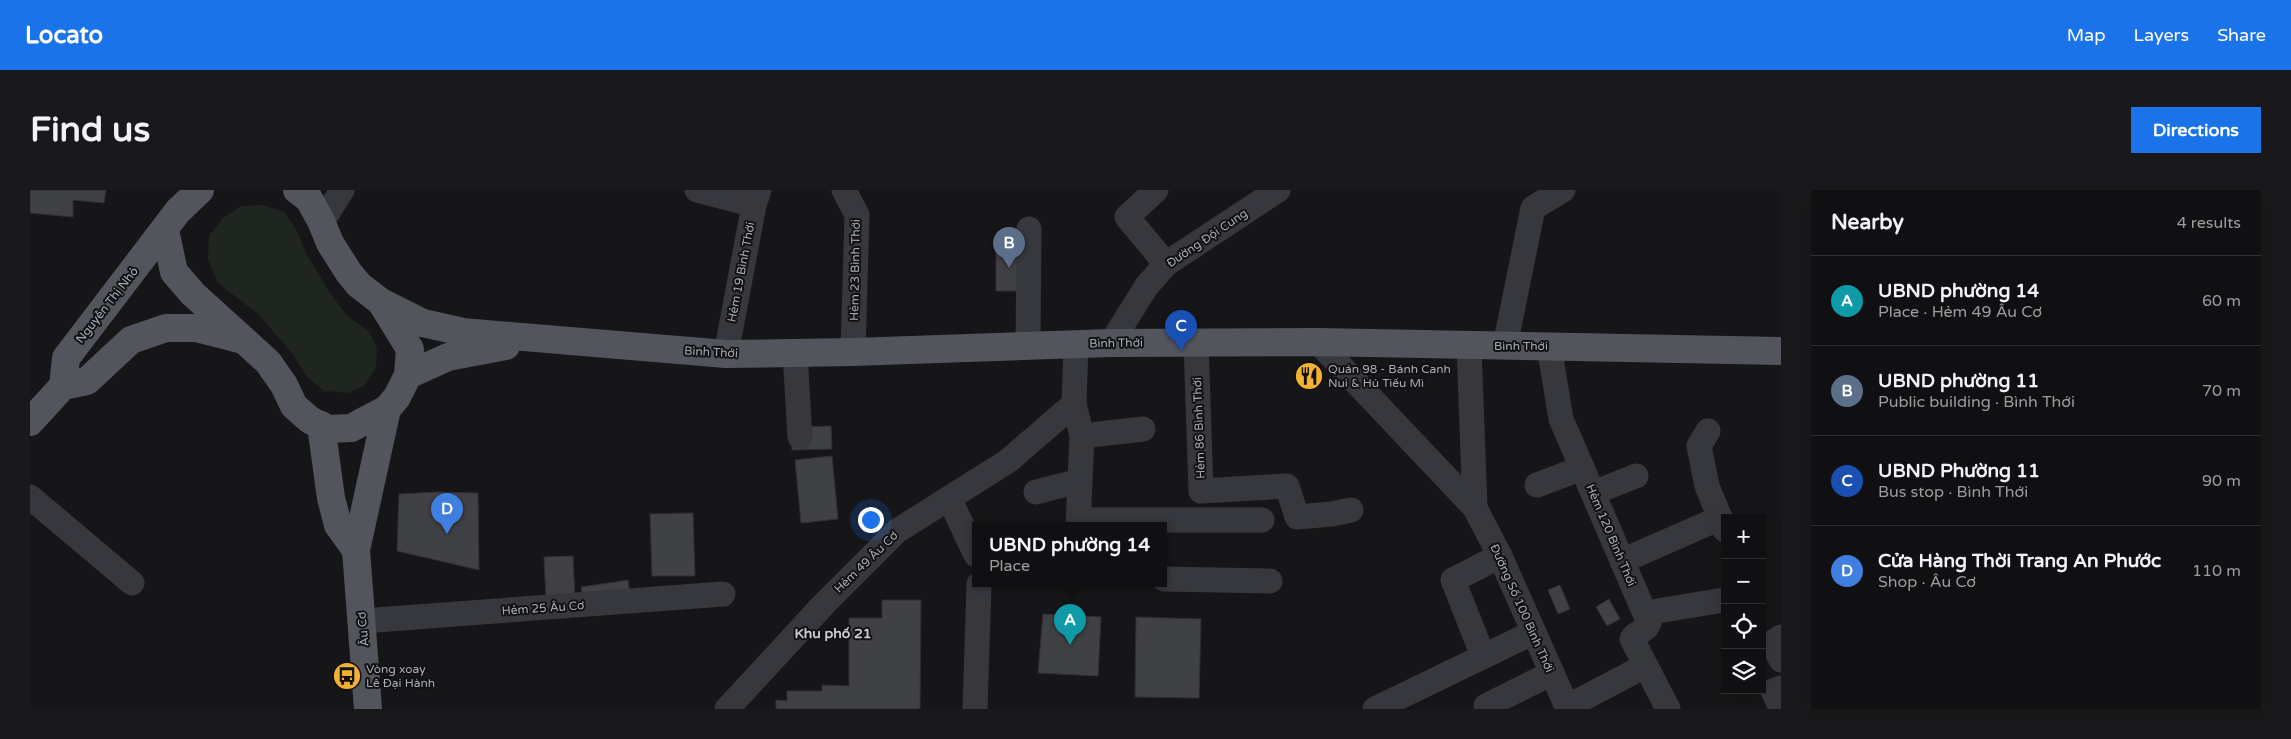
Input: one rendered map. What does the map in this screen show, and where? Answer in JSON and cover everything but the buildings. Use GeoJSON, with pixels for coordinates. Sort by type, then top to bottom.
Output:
{"type":"FeatureCollection","features":[{"type":"Feature","properties":{"kind":"main road"},"geometry":{"type":"LineString","coordinates":[[200,190],[173,211],[174,272],[193,294],[268,362],[284,385],[294,406],[310,420],[328,429],[351,428],[387,409],[397,397],[408,375],[410,349],[380,302],[359,285],[349,273],[330,242],[322,222],[309,199],[297,190]]}},
{"type":"Feature","properties":{"kind":"main road","name":"Nguyễn Thị Nhỏ"},"geometry":{"type":"LineString","coordinates":[[63,386],[66,358],[173,211]]}},
{"type":"Feature","properties":{"kind":"main road","name":"Bình Thới"},"geometry":{"type":"LineString","coordinates":[[380,302],[423,323],[463,332],[726,354],[1196,342],[1318,342],[1781,351]]}},
{"type":"Feature","properties":{"kind":"main road"},"geometry":{"type":"LineString","coordinates":[[30,422],[63,386],[87,381],[131,340],[166,328],[196,328],[246,341]]}},
{"type":"Feature","properties":{"kind":"main road","name":"Bình Thới"},"geometry":{"type":"LineString","coordinates":[[408,375],[448,357],[541,340]]}},
{"type":"Feature","properties":{"kind":"main road","name":"Âu Cơ"},"geometry":{"type":"LineString","coordinates":[[368,709],[356,550],[387,409]]}},
{"type":"Feature","properties":{"kind":"main road"},"geometry":{"type":"LineString","coordinates":[[321,425],[330,498],[338,525],[356,550]]}},
{"type":"Feature","properties":{"kind":"street"},"geometry":{"type":"LineString","coordinates":[[322,222],[342,190]]}},
{"type":"Feature","properties":{"kind":"street"},"geometry":{"type":"LineString","coordinates":[[697,190],[756,198]]}},
{"type":"Feature","properties":{"kind":"street","name":"Hẻm 23 Bình Thới"},"geometry":{"type":"LineString","coordinates":[[844,190],[857,215],[853,352]]}},
{"type":"Feature","properties":{"kind":"street"},"geometry":{"type":"LineString","coordinates":[[1156,190],[1127,217],[1166,264]]}},
{"type":"Feature","properties":{"kind":"street","name":"Đường Đội Cung"},"geometry":{"type":"LineString","coordinates":[[1111,343],[1146,287],[1166,264],[1278,190]]}},
{"type":"Feature","properties":{"kind":"street"},"geometry":{"type":"LineString","coordinates":[[1505,346],[1533,208],[1563,190]]}},
{"type":"Feature","properties":{"kind":"street","name":"Hẻm 19 Bình Thới"},"geometry":{"type":"LineString","coordinates":[[726,354],[756,198]]}},
{"type":"Feature","properties":{"kind":"street"},"geometry":{"type":"LineString","coordinates":[[1028,346],[1029,229]]}},
{"type":"Feature","properties":{"kind":"street","name":"Hẻm 86 Bình Thới"},"geometry":{"type":"LineString","coordinates":[[1196,342],[1201,491],[1286,486],[1297,517],[1332,514],[1351,510]]}},
{"type":"Feature","properties":{"kind":"street","name":"Đường Số 100 Bình Thới"},"geometry":{"type":"LineString","coordinates":[[1318,342],[1475,508],[1500,556],[1567,708]]}},
{"type":"Feature","properties":{"kind":"street"},"geometry":{"type":"LineString","coordinates":[[1076,344],[1074,404],[1082,436],[1079,522]]}},
{"type":"Feature","properties":{"kind":"street","name":"Đường Số 100 Bình Thới"},"geometry":{"type":"LineString","coordinates":[[1469,346],[1475,508]]}},
{"type":"Feature","properties":{"kind":"street","name":"Hẻm 120 Bình Thới"},"geometry":{"type":"LineString","coordinates":[[1549,346],[1561,419],[1645,613]]}},
{"type":"Feature","properties":{"kind":"street"},"geometry":{"type":"LineString","coordinates":[[794,353],[800,437]]}},
{"type":"Feature","properties":{"kind":"street","name":"Hẻm 49 Âu Cơ"},"geometry":{"type":"LineString","coordinates":[[727,709],[823,604],[897,531],[1008,461],[1074,404]]}},
{"type":"Feature","properties":{"kind":"street"},"geometry":{"type":"LineString","coordinates":[[1082,436],[1142,429]]}},
{"type":"Feature","properties":{"kind":"street"},"geometry":{"type":"LineString","coordinates":[[1708,431],[1699,446],[1707,486],[1721,521]]}},
{"type":"Feature","properties":{"kind":"street"},"geometry":{"type":"LineString","coordinates":[[1537,485],[1582,468]]}},
{"type":"Feature","properties":{"kind":"street"},"geometry":{"type":"LineString","coordinates":[[1593,493],[1636,476]]}},
{"type":"Feature","properties":{"kind":"street"},"geometry":{"type":"LineString","coordinates":[[1036,492],[1079,481]]}},
{"type":"Feature","properties":{"kind":"street"},"geometry":{"type":"LineString","coordinates":[[30,497],[132,583]]}},
{"type":"Feature","properties":{"kind":"street"},"geometry":{"type":"LineString","coordinates":[[949,498],[972,547]]}},
{"type":"Feature","properties":{"kind":"street"},"geometry":{"type":"LineString","coordinates":[[1140,522],[1262,520]]}},
{"type":"Feature","properties":{"kind":"street"},"geometry":{"type":"LineString","coordinates":[[1622,561],[1721,524]]}},
{"type":"Feature","properties":{"kind":"street"},"geometry":{"type":"LineString","coordinates":[[1483,656],[1453,580],[1500,556]]}},
{"type":"Feature","properties":{"kind":"street"},"geometry":{"type":"LineString","coordinates":[[1167,579],[1270,581]]}},
{"type":"Feature","properties":{"kind":"street"},"geometry":{"type":"LineString","coordinates":[[975,709],[979,587]]}},
{"type":"Feature","properties":{"kind":"street","name":"Hẻm 25 Âu Cơ"},"geometry":{"type":"LineString","coordinates":[[362,621],[723,594]]}},
{"type":"Feature","properties":{"kind":"street"},"geometry":{"type":"LineString","coordinates":[[1668,709],[1632,639],[1635,634],[1648,626],[1649,623],[1645,613],[1721,599]]}},
{"type":"Feature","properties":{"kind":"street"},"geometry":{"type":"LineString","coordinates":[[1375,709],[1534,632]]}},
{"type":"Feature","properties":{"kind":"street"},"geometry":{"type":"LineString","coordinates":[[1567,708],[1645,666]]}},
{"type":"Feature","properties":{"kind":"street"},"geometry":{"type":"LineString","coordinates":[[1487,709],[1486,706],[1552,674]]}},
{"type":"Feature","properties":{"kind":"street"},"geometry":{"type":"LineString","coordinates":[[1781,688],[1772,691],[1781,708]]}},
{"type":"Feature","properties":{"kind":"shaded area"},"geometry":{"type":"Polygon","coordinates":[[[264,205],[285,213],[297,231],[306,253],[330,293],[347,316],[369,331],[377,349],[376,367],[365,385],[349,393],[324,391],[307,377],[292,353],[257,313],[218,283],[208,260],[209,236],[223,218],[242,206],[264,205]]]}},
{"type":"Feature","properties":{"kind":"place","name":"UBND phường 11"},"geometry":{"type":"Point","coordinates":[1009,268]}},
{"type":"Feature","properties":{"kind":"place","name":"UBND Phường 11"},"geometry":{"type":"Point","coordinates":[1181,351]}},
{"type":"Feature","properties":{"kind":"place","name":"Quán 98 - Bánh Canh Nui & Hủ Tiếu Mì"},"geometry":{"type":"Point","coordinates":[1309,376]}},
{"type":"Feature","properties":{"kind":"place","name":"Cửa Hàng Thời Trang An Phước"},"geometry":{"type":"Point","coordinates":[447,534]}},
{"type":"Feature","properties":{"kind":"place","name":"UBND phường 14"},"geometry":{"type":"Point","coordinates":[1070,645]}},
{"type":"Feature","properties":{"kind":"place","name":"Vòng xoay Lê Đại Hành"},"geometry":{"type":"Point","coordinates":[347,676]}},
{"type":"Feature","properties":{"kind":"district","name":"Khu phố 21"},"geometry":{"type":"Point","coordinates":[833,633]}}]}
